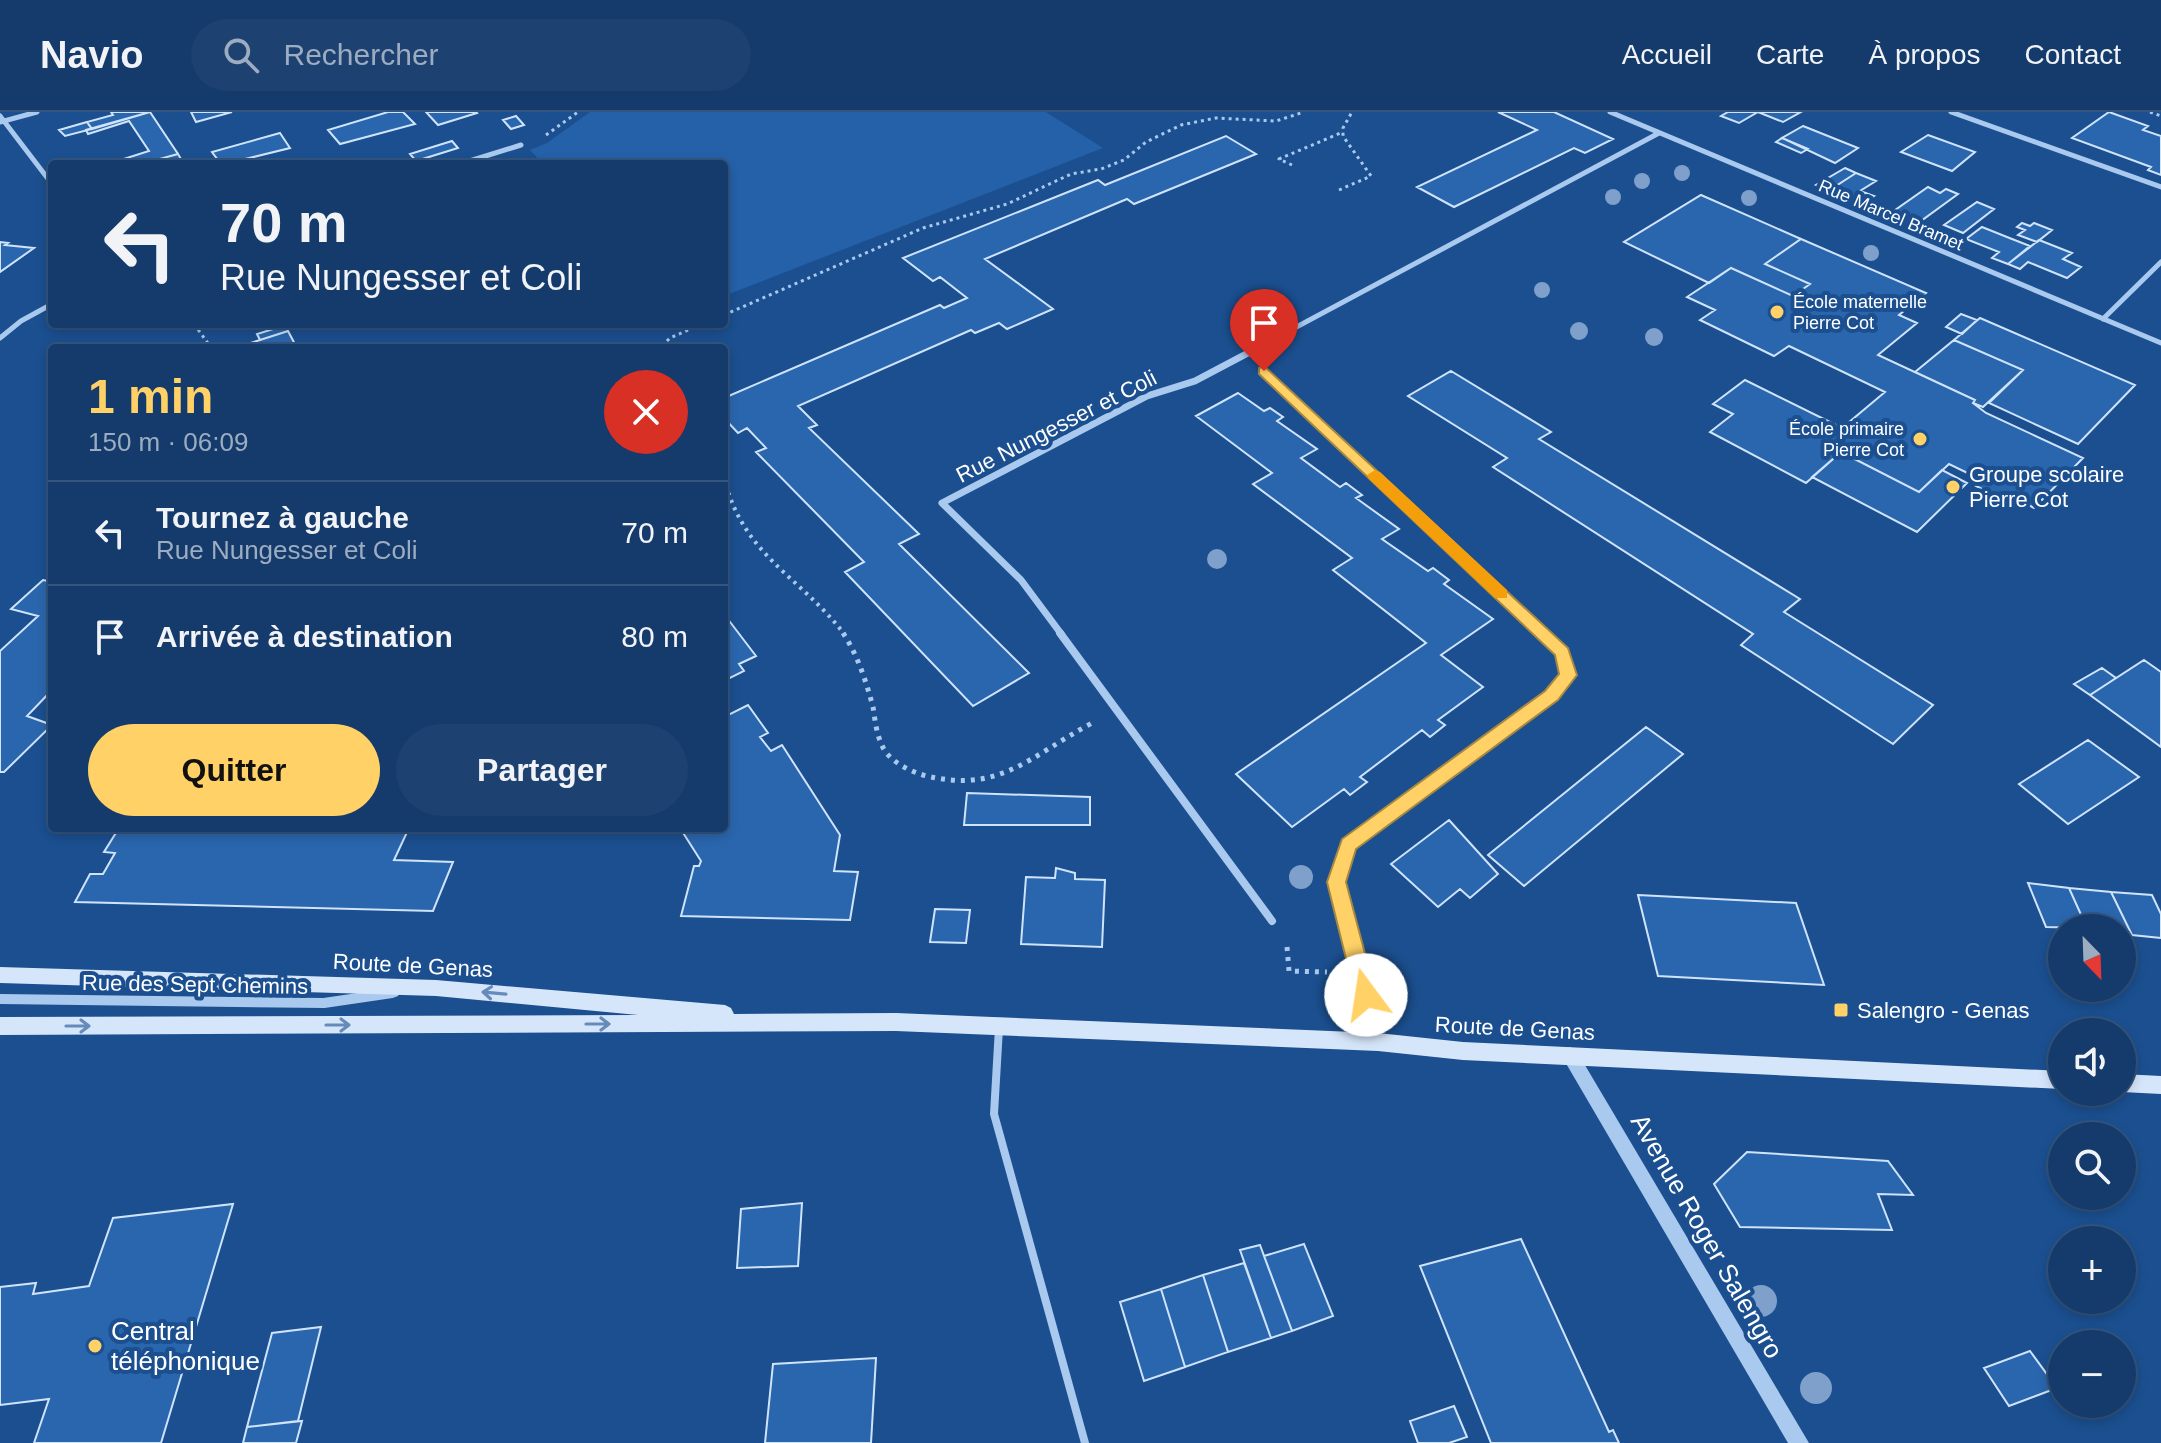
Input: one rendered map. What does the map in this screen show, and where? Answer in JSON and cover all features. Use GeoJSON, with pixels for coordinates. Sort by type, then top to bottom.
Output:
{"type":"FeatureCollection","features":[{"type":"Feature","properties":{"kind":"main road","name":"Route de Genas"},"geometry":{"type":"LineString","coordinates":[[0,975],[436,988],[822,1023]]}},
{"type":"Feature","properties":{"kind":"main road","name":"Route de Genas"},"geometry":{"type":"LineString","coordinates":[[0,1026],[896,1022],[1378,1042],[1463,1051],[2048,1079]]}},
{"type":"Feature","properties":{"kind":"main road"},"geometry":{"type":"LineString","coordinates":[[2136,1084],[2161,1085]]}},
{"type":"Feature","properties":{"kind":"street"},"geometry":{"type":"LineString","coordinates":[[37,112],[1,120],[48,179]]}},
{"type":"Feature","properties":{"kind":"street","name":"Rue Marcel Bramet"},"geometry":{"type":"LineString","coordinates":[[1610,112],[2161,343]]}},
{"type":"Feature","properties":{"kind":"street"},"geometry":{"type":"LineString","coordinates":[[1951,112],[2161,187]]}},
{"type":"Feature","properties":{"kind":"street","name":"Rue Nungesser et Coli"},"geometry":{"type":"LineString","coordinates":[[1272,921],[1021,580],[942,503],[1147,396],[1195,381],[1659,133]]}},
{"type":"Feature","properties":{"kind":"street"},"geometry":{"type":"LineString","coordinates":[[473,160],[521,145]]}},
{"type":"Feature","properties":{"kind":"street"},"geometry":{"type":"LineString","coordinates":[[2103,319],[2161,262]]}},
{"type":"Feature","properties":{"kind":"street"},"geometry":{"type":"LineString","coordinates":[[0,338],[21,321],[48,306]]}},
{"type":"Feature","properties":{"kind":"street"},"geometry":{"type":"LineString","coordinates":[[1264,371],[1562,652],[1568,675],[1551,696],[1348,844],[1336,882],[1378,1042]]}},
{"type":"Feature","properties":{"kind":"street","name":"Rue des Sept Chemins"},"geometry":{"type":"LineString","coordinates":[[0,999],[324,1003],[436,988]]}},
{"type":"Feature","properties":{"kind":"street","name":"Avenue Roger Salengro"},"geometry":{"type":"LineString","coordinates":[[1570,1055],[1799,1443]]}},
{"type":"Feature","properties":{"kind":"lane"},"geometry":{"type":"LineString","coordinates":[[999,1028],[994,1114],[1085,1443]]}},
{"type":"Feature","properties":{"kind":"path"},"geometry":{"type":"LineString","coordinates":[[521,145],[546,135],[578,112]]}},
{"type":"Feature","properties":{"kind":"path"},"geometry":{"type":"LineString","coordinates":[[728,313],[923,228],[1007,204],[1071,174],[1101,169],[1124,160],[1146,142],[1181,125],[1216,118],[1276,121],[1304,112]]}},
{"type":"Feature","properties":{"kind":"path"},"geometry":{"type":"LineString","coordinates":[[1292,165],[1279,159],[1343,132],[1352,112]]}},
{"type":"Feature","properties":{"kind":"path"},"geometry":{"type":"LineString","coordinates":[[2150,112],[2161,116]]}},
{"type":"Feature","properties":{"kind":"path"},"geometry":{"type":"LineString","coordinates":[[1339,190],[1371,176],[1343,132]]}},
{"type":"Feature","properties":{"kind":"path"},"geometry":{"type":"LineString","coordinates":[[664,344],[693,328]]}},
{"type":"Feature","properties":{"kind":"path"},"geometry":{"type":"LineString","coordinates":[[728,500],[765,559],[837,625],[865,675],[883,748],[908,770],[941,781],[983,783],[1024,764],[1072,733],[1117,711]]}},
{"type":"Feature","properties":{"kind":"path"},"geometry":{"type":"LineString","coordinates":[[1272,921],[1286,940],[1289,971],[1360,972]]}},
{"type":"Feature","properties":{"kind":"shaded area"},"geometry":{"type":"Polygon","coordinates":[[[590,112],[1046,112],[1103,148],[728,294],[728,160],[539,160],[530,150],[547,143],[590,112]]]}},
{"type":"Feature","properties":{"kind":"building"},"geometry":{"type":"Polygon","coordinates":[[[111,112],[150,112],[92,129],[87,122],[113,115],[111,112]]]}},
{"type":"Feature","properties":{"kind":"building"},"geometry":{"type":"Polygon","coordinates":[[[150,112],[178,154],[156,160],[121,160],[149,151],[129,121],[88,134],[86,130],[150,112]]]}},
{"type":"Feature","properties":{"kind":"building"},"geometry":{"type":"Polygon","coordinates":[[[191,112],[232,112],[196,122],[191,112]]]}},
{"type":"Feature","properties":{"kind":"building"},"geometry":{"type":"Polygon","coordinates":[[[388,112],[403,112],[415,124],[340,144],[328,130],[388,112]]]}},
{"type":"Feature","properties":{"kind":"building"},"geometry":{"type":"Polygon","coordinates":[[[426,112],[476,112],[477,113],[438,125],[426,112]]]}},
{"type":"Feature","properties":{"kind":"building"},"geometry":{"type":"Polygon","coordinates":[[[1498,112],[1554,112],[1613,139],[1585,153],[1574,148],[1454,207],[1417,187],[1537,130],[1498,112]]]}},
{"type":"Feature","properties":{"kind":"building"},"geometry":{"type":"Polygon","coordinates":[[[1728,112],[1758,112],[1739,123],[1721,116],[1728,112]]]}},
{"type":"Feature","properties":{"kind":"building"},"geometry":{"type":"Polygon","coordinates":[[[1758,112],[1801,112],[1783,122],[1758,112]]]}},
{"type":"Feature","properties":{"kind":"building"},"geometry":{"type":"Polygon","coordinates":[[[2109,112],[2148,126],[2143,130],[2161,136],[2161,175],[2148,170],[2151,167],[2072,138],[2109,112]]]}},
{"type":"Feature","properties":{"kind":"building"},"geometry":{"type":"Polygon","coordinates":[[[516,116],[524,125],[511,129],[503,120],[516,116]]]}},
{"type":"Feature","properties":{"kind":"building"},"geometry":{"type":"Polygon","coordinates":[[[87,122],[92,129],[65,136],[59,130],[87,122]]]}},
{"type":"Feature","properties":{"kind":"building"},"geometry":{"type":"Polygon","coordinates":[[[1803,126],[1858,148],[1835,163],[1782,138],[1803,126]]]}},
{"type":"Feature","properties":{"kind":"building"},"geometry":{"type":"Polygon","coordinates":[[[280,133],[290,148],[241,160],[218,160],[212,152],[280,133]]]}},
{"type":"Feature","properties":{"kind":"building"},"geometry":{"type":"Polygon","coordinates":[[[1928,135],[1975,152],[1952,171],[1901,152],[1928,135]]]}},
{"type":"Feature","properties":{"kind":"building"},"geometry":{"type":"Polygon","coordinates":[[[1226,136],[1256,154],[1134,204],[1127,199],[985,259],[1053,309],[1007,329],[999,323],[975,333],[971,330],[798,406],[817,425],[809,428],[919,534],[899,544],[1029,673],[973,706],[845,572],[864,562],[756,452],[766,448],[747,428],[738,433],[728,422],[728,396],[940,305],[944,308],[967,298],[940,277],[933,281],[903,258],[1098,180],[1105,185],[1226,136]]]}},
{"type":"Feature","properties":{"kind":"building"},"geometry":{"type":"Polygon","coordinates":[[[1782,138],[1808,149],[1801,153],[1776,142],[1782,138]]]}},
{"type":"Feature","properties":{"kind":"building"},"geometry":{"type":"Polygon","coordinates":[[[452,141],[458,148],[419,160],[410,154],[452,141]]]}},
{"type":"Feature","properties":{"kind":"building"},"geometry":{"type":"Polygon","coordinates":[[[178,154],[182,160],[156,160],[178,154]]]}},
{"type":"Feature","properties":{"kind":"building"},"geometry":{"type":"Polygon","coordinates":[[[1845,168],[1856,173],[1828,191],[1816,185],[1845,168]]]}},
{"type":"Feature","properties":{"kind":"building"},"geometry":{"type":"Polygon","coordinates":[[[1856,173],[1876,181],[1860,191],[1874,196],[1861,204],[1828,191],[1856,173]]]}},
{"type":"Feature","properties":{"kind":"building"},"geometry":{"type":"Polygon","coordinates":[[[1928,187],[1940,193],[1946,189],[1958,194],[1914,226],[1888,215],[1928,187]]]}},
{"type":"Feature","properties":{"kind":"building"},"geometry":{"type":"Polygon","coordinates":[[[1701,195],[1801,239],[1765,264],[1810,284],[1793,296],[1731,268],[1709,283],[1624,242],[1701,195]]]}},
{"type":"Feature","properties":{"kind":"building"},"geometry":{"type":"Polygon","coordinates":[[[1977,202],[1994,209],[1963,233],[1944,225],[1977,202]]]}},
{"type":"Feature","properties":{"kind":"building"},"geometry":{"type":"Polygon","coordinates":[[[2022,223],[2030,226],[2034,223],[2052,230],[2037,242],[2018,235],[2025,230],[2017,227],[2022,223]]]}},
{"type":"Feature","properties":{"kind":"building"},"geometry":{"type":"Polygon","coordinates":[[[1982,227],[2030,246],[2008,264],[1992,258],[1999,252],[1966,239],[1982,227]]]}},
{"type":"Feature","properties":{"kind":"building"},"geometry":{"type":"Polygon","coordinates":[[[1801,239],[1926,293],[1899,315],[1917,323],[1878,355],[1975,400],[1973,403],[1986,413],[2083,458],[2034,508],[2025,503],[2020,508],[1976,486],[1982,480],[1949,464],[1919,492],[1841,452],[1806,483],[1710,432],[1733,414],[1713,404],[1745,380],[1842,428],[1885,392],[1789,346],[1774,356],[1700,320],[1715,310],[1687,297],[1731,268],[1793,296],[1810,284],[1765,264],[1801,239]]]}},
{"type":"Feature","properties":{"kind":"building"},"geometry":{"type":"Polygon","coordinates":[[[2039,240],[2072,253],[2063,259],[2081,267],[2067,278],[2028,262],[2020,269],[2008,264],[2039,240]]]}},
{"type":"Feature","properties":{"kind":"building"},"geometry":{"type":"Polygon","coordinates":[[[0,242],[8,243],[5,245],[34,248],[0,272],[0,242]]]}},
{"type":"Feature","properties":{"kind":"building"},"geometry":{"type":"Polygon","coordinates":[[[1961,314],[1977,320],[1962,334],[1946,327],[1961,314]]]}},
{"type":"Feature","properties":{"kind":"building"},"geometry":{"type":"Polygon","coordinates":[[[1980,318],[2135,385],[2078,444],[1989,403],[2023,370],[1954,340],[1980,318]]]}},
{"type":"Feature","properties":{"kind":"building"},"geometry":{"type":"Polygon","coordinates":[[[276,328],[287,328],[288,331],[260,340],[257,334],[276,328]]]}},
{"type":"Feature","properties":{"kind":"building"},"geometry":{"type":"Polygon","coordinates":[[[288,331],[295,344],[247,344],[288,331]]]}},
{"type":"Feature","properties":{"kind":"building"},"geometry":{"type":"Polygon","coordinates":[[[1954,340],[2023,370],[1983,407],[1973,403],[1975,400],[1915,372],[1954,340]]]}},
{"type":"Feature","properties":{"kind":"building"},"geometry":{"type":"Polygon","coordinates":[[[1451,371],[1551,432],[1539,439],[1800,599],[1784,612],[1933,705],[1893,744],[1741,645],[1753,634],[1493,467],[1507,458],[1408,396],[1451,371]]]}},
{"type":"Feature","properties":{"kind":"building"},"geometry":{"type":"Polygon","coordinates":[[[1238,393],[1264,411],[1270,408],[1283,417],[1277,421],[1317,449],[1301,458],[1340,487],[1346,483],[1362,495],[1356,498],[1399,529],[1382,539],[1428,571],[1433,568],[1449,580],[1444,584],[1493,619],[1441,655],[1483,687],[1438,720],[1445,725],[1430,737],[1422,730],[1360,777],[1367,782],[1350,795],[1344,789],[1292,827],[1236,774],[1426,643],[1333,570],[1352,558],[1253,484],[1272,473],[1196,416],[1238,393]]]}},
{"type":"Feature","properties":{"kind":"building"},"geometry":{"type":"Polygon","coordinates":[[[1841,452],[1919,492],[1942,470],[1967,483],[1917,532],[1812,477],[1841,452]]]}},
{"type":"Feature","properties":{"kind":"building"},"geometry":{"type":"Polygon","coordinates":[[[43,580],[48,581],[48,694],[27,716],[48,724],[48,729],[4,772],[0,772],[0,651],[38,616],[11,609],[43,580]]]}},
{"type":"Feature","properties":{"kind":"building"},"geometry":{"type":"Polygon","coordinates":[[[728,619],[756,656],[739,664],[744,671],[728,679],[728,619]]]}},
{"type":"Feature","properties":{"kind":"building"},"geometry":{"type":"Polygon","coordinates":[[[2144,660],[2161,672],[2161,747],[2090,695],[2144,660]]]}},
{"type":"Feature","properties":{"kind":"building"},"geometry":{"type":"Polygon","coordinates":[[[2102,668],[2116,678],[2090,695],[2074,684],[2102,668]]]}},
{"type":"Feature","properties":{"kind":"building"},"geometry":{"type":"Polygon","coordinates":[[[748,705],[768,733],[760,737],[771,751],[782,745],[840,835],[834,871],[858,872],[850,920],[681,916],[694,866],[699,866],[701,861],[683,832],[728,832],[728,715],[748,705]]]}},
{"type":"Feature","properties":{"kind":"building"},"geometry":{"type":"Polygon","coordinates":[[[1646,727],[1683,754],[1524,886],[1488,855],[1646,727]]]}},
{"type":"Feature","properties":{"kind":"building"},"geometry":{"type":"Polygon","coordinates":[[[2088,740],[2139,777],[2068,824],[2019,784],[2088,740]]]}},
{"type":"Feature","properties":{"kind":"building"},"geometry":{"type":"Polygon","coordinates":[[[967,793],[1090,797],[1090,825],[964,825],[967,793]]]}},
{"type":"Feature","properties":{"kind":"building"},"geometry":{"type":"Polygon","coordinates":[[[1449,820],[1498,874],[1470,898],[1460,889],[1438,907],[1391,864],[1449,820]]]}},
{"type":"Feature","properties":{"kind":"building"},"geometry":{"type":"Polygon","coordinates":[[[116,832],[407,832],[394,860],[453,862],[433,911],[75,902],[90,874],[103,874],[115,853],[104,852],[116,832]]]}},
{"type":"Feature","properties":{"kind":"building"},"geometry":{"type":"Polygon","coordinates":[[[1056,868],[1075,873],[1075,879],[1105,880],[1102,947],[1021,944],[1026,877],[1055,878],[1056,868]]]}},
{"type":"Feature","properties":{"kind":"building"},"geometry":{"type":"Polygon","coordinates":[[[2028,883],[2069,888],[2081,914],[2048,914],[2046,927],[2028,883]]]}},
{"type":"Feature","properties":{"kind":"building"},"geometry":{"type":"Polygon","coordinates":[[[2069,888],[2111,892],[2122,914],[2081,914],[2069,888]]]}},
{"type":"Feature","properties":{"kind":"building"},"geometry":{"type":"Polygon","coordinates":[[[2111,892],[2152,895],[2161,914],[2161,938],[2136,935],[2136,914],[2122,914],[2111,892]]]}},
{"type":"Feature","properties":{"kind":"building"},"geometry":{"type":"Polygon","coordinates":[[[1638,895],[1796,903],[1824,985],[1658,976],[1638,895]]]}},
{"type":"Feature","properties":{"kind":"building"},"geometry":{"type":"Polygon","coordinates":[[[935,909],[970,910],[966,943],[930,942],[935,909]]]}},
{"type":"Feature","properties":{"kind":"building"},"geometry":{"type":"Polygon","coordinates":[[[1747,1152],[1888,1161],[1913,1195],[1878,1194],[1892,1230],[1740,1227],[1714,1184],[1747,1152]]]}},
{"type":"Feature","properties":{"kind":"building"},"geometry":{"type":"Polygon","coordinates":[[[802,1203],[798,1266],[737,1268],[741,1209],[802,1203]]]}},
{"type":"Feature","properties":{"kind":"building","name":"Central téléphonique"},"geometry":{"type":"Polygon","coordinates":[[[233,1204],[161,1443],[34,1443],[49,1399],[0,1405],[0,1287],[36,1283],[33,1294],[89,1286],[113,1218],[233,1204]]]}},
{"type":"Feature","properties":{"kind":"building"},"geometry":{"type":"Polygon","coordinates":[[[1521,1239],[1609,1432],[1613,1430],[1619,1443],[1491,1443],[1420,1266],[1521,1239]]]}},
{"type":"Feature","properties":{"kind":"building"},"geometry":{"type":"Polygon","coordinates":[[[1304,1244],[1333,1316],[1292,1331],[1264,1256],[1304,1244]]]}},
{"type":"Feature","properties":{"kind":"building"},"geometry":{"type":"Polygon","coordinates":[[[1260,1245],[1292,1331],[1271,1338],[1240,1250],[1260,1245]]]}},
{"type":"Feature","properties":{"kind":"building"},"geometry":{"type":"Polygon","coordinates":[[[1244,1263],[1271,1338],[1228,1352],[1203,1275],[1244,1263]]]}},
{"type":"Feature","properties":{"kind":"building"},"geometry":{"type":"Polygon","coordinates":[[[1203,1275],[1228,1352],[1185,1367],[1161,1289],[1203,1275]]]}},
{"type":"Feature","properties":{"kind":"building"},"geometry":{"type":"Polygon","coordinates":[[[1161,1289],[1185,1367],[1144,1381],[1120,1302],[1161,1289]]]}},
{"type":"Feature","properties":{"kind":"building"},"geometry":{"type":"Polygon","coordinates":[[[321,1327],[298,1421],[247,1427],[272,1333],[321,1327]]]}},
{"type":"Feature","properties":{"kind":"building"},"geometry":{"type":"Polygon","coordinates":[[[2030,1351],[2048,1376],[2048,1391],[2009,1406],[1984,1368],[2030,1351]]]}},
{"type":"Feature","properties":{"kind":"building"},"geometry":{"type":"Polygon","coordinates":[[[876,1358],[871,1443],[765,1443],[773,1364],[876,1358]]]}},
{"type":"Feature","properties":{"kind":"building"},"geometry":{"type":"Polygon","coordinates":[[[1454,1406],[1467,1437],[1449,1443],[1418,1443],[1410,1421],[1454,1406]]]}},
{"type":"Feature","properties":{"kind":"building"},"geometry":{"type":"Polygon","coordinates":[[[302,1421],[296,1443],[243,1443],[247,1427],[302,1421]]]}},
{"type":"Feature","properties":{"kind":"slow traffic"},"geometry":{"type":"LineString","coordinates":[[1375,475],[1501,594]]}},
{"type":"Feature","properties":{"kind":"place","name":"École maternelle Pierre Cot"},"geometry":{"type":"Point","coordinates":[1777,312]}},
{"type":"Feature","properties":{"kind":"place","name":"École primaire Pierre Cot"},"geometry":{"type":"Point","coordinates":[1920,439]}},
{"type":"Feature","properties":{"kind":"place","name":"Groupe scolaire Pierre Cot"},"geometry":{"type":"Point","coordinates":[1953,487]}},
{"type":"Feature","properties":{"kind":"place","name":"Salengro - Genas"},"geometry":{"type":"Point","coordinates":[1841,1010]}},
{"type":"Feature","properties":{"kind":"place","name":"Central téléphonique"},"geometry":{"type":"Point","coordinates":[95,1346]}},
{"type":"Feature","properties":{"kind":"route"},"geometry":{"type":"LineString","coordinates":[[1264,371],[1562,652],[1568,675],[1551,696],[1348,844],[1336,882],[1366,995]]}}]}
